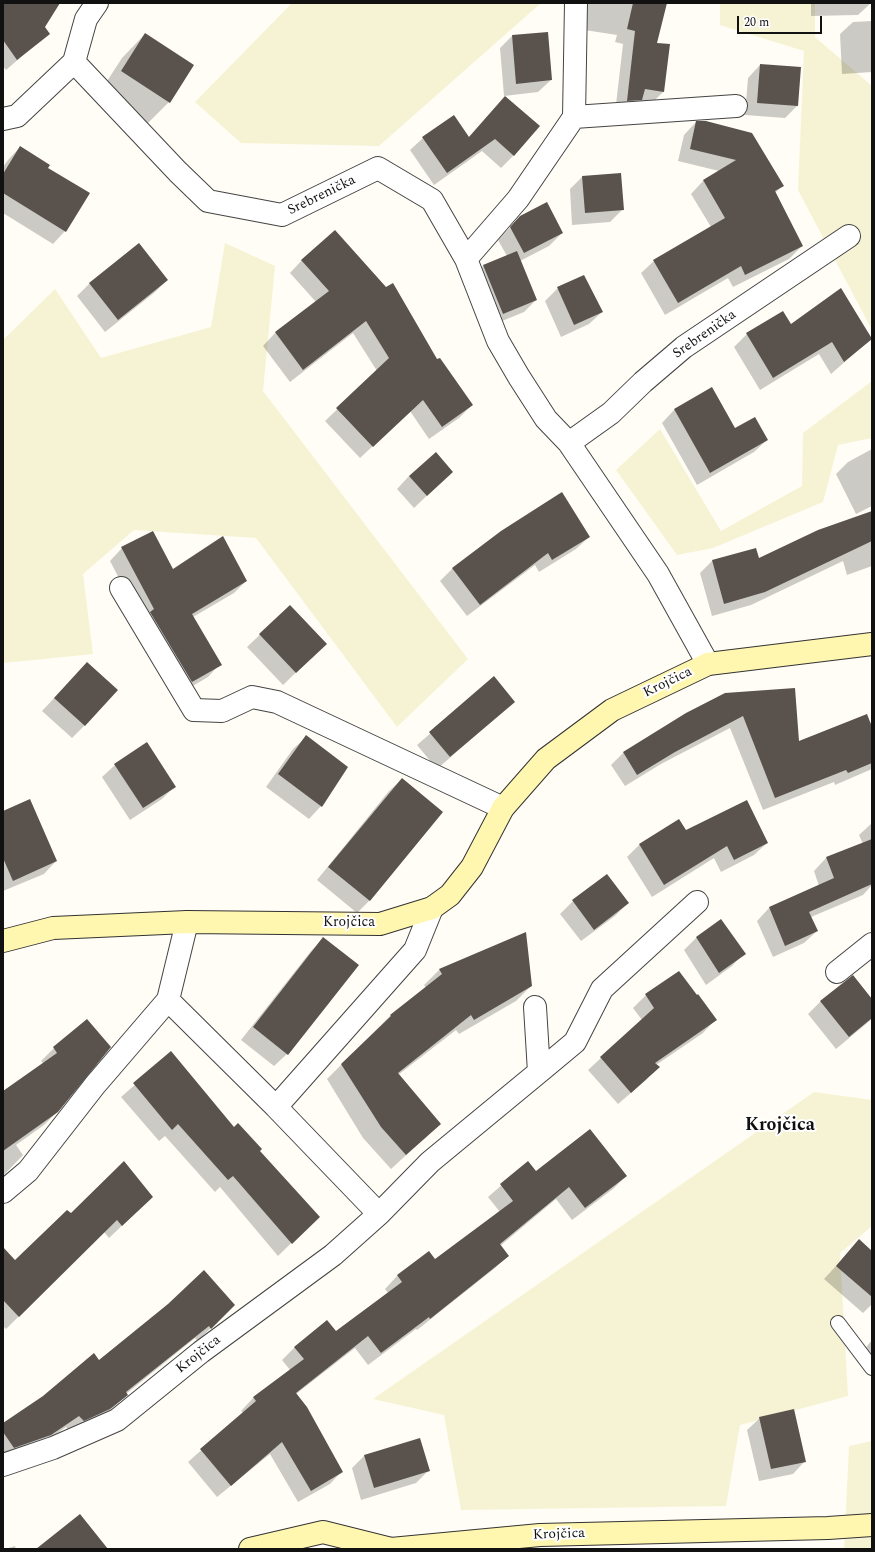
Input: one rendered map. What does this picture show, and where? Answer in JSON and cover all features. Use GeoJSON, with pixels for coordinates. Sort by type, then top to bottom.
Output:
{"type":"FeatureCollection","features":[{"type":"Feature","properties":{"kind":"main road","name":"Krojčica"},"geometry":{"type":"LineString","coordinates":[[3,941],[53,928],[187,922],[380,924],[432,908],[450,895],[472,867],[504,808],[546,759],[612,710],[708,664],[872,644]]}},
{"type":"Feature","properties":{"kind":"main road","name":"Krojčica"},"geometry":{"type":"LineString","coordinates":[[250,1549],[324,1532],[391,1549],[540,1535],[828,1528],[872,1525]]}},
{"type":"Feature","properties":{"kind":"street"},"geometry":{"type":"LineString","coordinates":[[3,119],[17,116],[74,62],[86,19],[97,3]]}},
{"type":"Feature","properties":{"kind":"street"},"geometry":{"type":"LineString","coordinates":[[466,259],[518,199],[574,117],[576,3]]}},
{"type":"Feature","properties":{"kind":"street","name":"Srebrenička"},"geometry":{"type":"LineString","coordinates":[[74,62],[178,172],[208,201],[282,215],[378,168],[432,200],[466,259],[498,341],[546,419],[569,444],[658,574],[708,664]]}},
{"type":"Feature","properties":{"kind":"street"},"geometry":{"type":"LineString","coordinates":[[574,117],[736,106]]}},
{"type":"Feature","properties":{"kind":"street","name":"Srebrenička"},"geometry":{"type":"LineString","coordinates":[[569,444],[611,413],[643,382],[684,347],[849,236]]}},
{"type":"Feature","properties":{"kind":"street"},"geometry":{"type":"LineString","coordinates":[[121,588],[194,710],[222,711],[252,697],[277,702],[504,808]]}},
{"type":"Feature","properties":{"kind":"street","name":"Krojčica"},"geometry":{"type":"LineString","coordinates":[[3,1465],[53,1448],[117,1420],[201,1352],[333,1255],[379,1214],[430,1162],[575,1042],[602,989],[697,902]]}},
{"type":"Feature","properties":{"kind":"street"},"geometry":{"type":"LineString","coordinates":[[276,1107],[415,950],[432,908]]}},
{"type":"Feature","properties":{"kind":"street"},"geometry":{"type":"LineString","coordinates":[[3,1192],[28,1171],[95,1085],[168,1000],[187,922]]}},
{"type":"Feature","properties":{"kind":"street"},"geometry":{"type":"LineString","coordinates":[[837,972],[872,944]]}},
{"type":"Feature","properties":{"kind":"street"},"geometry":{"type":"LineString","coordinates":[[168,1000],[276,1107],[379,1214]]}},
{"type":"Feature","properties":{"kind":"street"},"geometry":{"type":"LineString","coordinates":[[535,1006],[539,1072]]}},
{"type":"Feature","properties":{"kind":"lane"},"geometry":{"type":"LineString","coordinates":[[838,1323],[872,1368]]}},
{"type":"Feature","properties":{"kind":"shaded area"},"geometry":{"type":"Polygon","coordinates":[[[292,3],[541,3],[379,146],[241,143],[195,102],[292,3]]]}},
{"type":"Feature","properties":{"kind":"shaded area"},"geometry":{"type":"Polygon","coordinates":[[[720,3],[815,3],[815,37],[872,86],[872,330],[798,190],[804,51],[720,25],[720,3]]]}},
{"type":"Feature","properties":{"kind":"shaded area"},"geometry":{"type":"Polygon","coordinates":[[[225,243],[275,266],[263,391],[468,659],[397,727],[256,538],[134,530],[83,574],[93,654],[3,663],[3,340],[55,289],[101,358],[211,327],[225,243]]]}},
{"type":"Feature","properties":{"kind":"shaded area"},"geometry":{"type":"Polygon","coordinates":[[[872,381],[872,438],[838,445],[823,502],[713,548],[677,555],[616,470],[660,429],[721,531],[802,486],[803,433],[872,381]]]}},
{"type":"Feature","properties":{"kind":"shaded area"},"geometry":{"type":"Polygon","coordinates":[[[814,1092],[872,1100],[872,1226],[840,1253],[848,1396],[740,1425],[726,1506],[461,1510],[444,1415],[373,1399],[814,1092]]]}},
{"type":"Feature","properties":{"kind":"shaded area"},"geometry":{"type":"Polygon","coordinates":[[[872,1441],[872,1549],[844,1549],[849,1446],[872,1441]]]}},
{"type":"Feature","properties":{"kind":"building"},"geometry":{"type":"Polygon","coordinates":[[[3,3],[60,3],[45,27],[50,34],[17,60],[3,40],[3,3]]]}},
{"type":"Feature","properties":{"kind":"building"},"geometry":{"type":"Polygon","coordinates":[[[633,3],[667,3],[657,43],[670,44],[664,92],[645,89],[642,100],[627,101],[635,31],[627,29],[633,3]]]}},
{"type":"Feature","properties":{"kind":"building"},"geometry":{"type":"Polygon","coordinates":[[[548,32],[552,80],[516,84],[512,35],[548,32]]]}},
{"type":"Feature","properties":{"kind":"building"},"geometry":{"type":"Polygon","coordinates":[[[145,33],[194,65],[170,103],[121,71],[145,33]]]}},
{"type":"Feature","properties":{"kind":"building"},"geometry":{"type":"Polygon","coordinates":[[[760,64],[801,67],[798,106],[757,103],[760,64]]]}},
{"type":"Feature","properties":{"kind":"building"},"geometry":{"type":"Polygon","coordinates":[[[505,96],[540,126],[514,156],[495,139],[447,173],[422,137],[454,115],[469,137],[505,96]]]}},
{"type":"Feature","properties":{"kind":"building"},"geometry":{"type":"Polygon","coordinates":[[[696,121],[706,121],[752,133],[784,186],[775,191],[803,246],[745,275],[741,266],[678,303],[653,260],[725,218],[703,180],[736,160],[690,149],[696,121]]]}},
{"type":"Feature","properties":{"kind":"building"},"geometry":{"type":"Polygon","coordinates":[[[20,146],[50,165],[48,168],[90,193],[66,232],[3,193],[3,174],[20,146]]]}},
{"type":"Feature","properties":{"kind":"building"},"geometry":{"type":"Polygon","coordinates":[[[621,173],[624,210],[585,213],[582,176],[621,173]]]}},
{"type":"Feature","properties":{"kind":"building"},"geometry":{"type":"Polygon","coordinates":[[[547,202],[563,233],[524,253],[510,227],[520,216],[547,202]]]}},
{"type":"Feature","properties":{"kind":"building"},"geometry":{"type":"Polygon","coordinates":[[[335,230],[386,287],[393,283],[437,359],[440,358],[473,405],[442,427],[423,400],[373,447],[336,408],[389,358],[366,321],[303,370],[275,332],[329,291],[301,260],[335,230]]]}},
{"type":"Feature","properties":{"kind":"building"},"geometry":{"type":"Polygon","coordinates":[[[139,243],[168,280],[118,320],[89,283],[139,243]]]}},
{"type":"Feature","properties":{"kind":"building"},"geometry":{"type":"Polygon","coordinates":[[[517,251],[537,300],[503,314],[483,265],[517,251]]]}},
{"type":"Feature","properties":{"kind":"building"},"geometry":{"type":"Polygon","coordinates":[[[584,275],[603,312],[574,325],[557,287],[584,275]]]}},
{"type":"Feature","properties":{"kind":"building"},"geometry":{"type":"Polygon","coordinates":[[[841,288],[872,339],[844,362],[832,342],[773,378],[746,333],[783,311],[791,324],[841,288]]]}},
{"type":"Feature","properties":{"kind":"building"},"geometry":{"type":"Polygon","coordinates":[[[712,387],[735,428],[755,417],[768,440],[710,473],[674,409],[712,387]]]}},
{"type":"Feature","properties":{"kind":"building"},"geometry":{"type":"Polygon","coordinates":[[[436,452],[453,472],[427,496],[409,476],[436,452]]]}},
{"type":"Feature","properties":{"kind":"building"},"geometry":{"type":"Polygon","coordinates":[[[562,492],[590,537],[552,560],[548,553],[480,605],[452,568],[501,531],[562,492]]]}},
{"type":"Feature","properties":{"kind":"building"},"geometry":{"type":"Polygon","coordinates":[[[872,511],[872,541],[765,592],[724,604],[712,560],[756,548],[759,558],[818,530],[872,511]]]}},
{"type":"Feature","properties":{"kind":"building"},"geometry":{"type":"Polygon","coordinates":[[[153,531],[173,569],[223,536],[247,581],[192,614],[222,665],[192,682],[150,612],[154,609],[121,547],[153,531]]]}},
{"type":"Feature","properties":{"kind":"building"},"geometry":{"type":"Polygon","coordinates":[[[290,605],[327,644],[296,673],[259,634],[290,605]]]}},
{"type":"Feature","properties":{"kind":"building"},"geometry":{"type":"Polygon","coordinates":[[[87,662],[118,690],[85,726],[54,698],[87,662]]]}},
{"type":"Feature","properties":{"kind":"building"},"geometry":{"type":"Polygon","coordinates":[[[494,676],[515,702],[450,757],[429,732],[494,676]]]}},
{"type":"Feature","properties":{"kind":"building"},"geometry":{"type":"Polygon","coordinates":[[[795,688],[799,741],[867,714],[872,727],[872,763],[848,773],[846,770],[775,798],[743,716],[675,752],[637,775],[623,752],[686,713],[725,693],[795,688]]]}},
{"type":"Feature","properties":{"kind":"building"},"geometry":{"type":"Polygon","coordinates":[[[306,735],[348,767],[322,807],[278,774],[306,735]]]}},
{"type":"Feature","properties":{"kind":"building"},"geometry":{"type":"Polygon","coordinates":[[[147,742],[176,787],[143,808],[114,764],[147,742]]]}},
{"type":"Feature","properties":{"kind":"building"},"geometry":{"type":"Polygon","coordinates":[[[402,778],[443,812],[370,901],[328,867],[402,778]]]}},
{"type":"Feature","properties":{"kind":"building"},"geometry":{"type":"Polygon","coordinates":[[[30,799],[57,861],[13,881],[3,858],[3,811],[30,799]]]}},
{"type":"Feature","properties":{"kind":"building"},"geometry":{"type":"Polygon","coordinates":[[[747,800],[768,843],[734,860],[727,846],[664,885],[639,844],[679,819],[686,830],[747,800]]]}},
{"type":"Feature","properties":{"kind":"building"},"geometry":{"type":"Polygon","coordinates":[[[872,839],[872,884],[809,912],[818,931],[785,946],[769,907],[834,878],[826,857],[872,839]]]}},
{"type":"Feature","properties":{"kind":"building"},"geometry":{"type":"Polygon","coordinates":[[[607,874],[629,903],[594,930],[572,900],[607,874]]]}},
{"type":"Feature","properties":{"kind":"building"},"geometry":{"type":"Polygon","coordinates":[[[721,919],[746,954],[719,973],[696,937],[721,919]]]}},
{"type":"Feature","properties":{"kind":"building"},"geometry":{"type":"Polygon","coordinates":[[[526,932],[532,986],[474,1020],[471,1015],[398,1073],[441,1124],[406,1155],[381,1127],[341,1064],[391,1016],[390,1015],[442,974],[439,969],[526,932]]]}},
{"type":"Feature","properties":{"kind":"building"},"geometry":{"type":"Polygon","coordinates":[[[323,937],[359,965],[288,1055],[253,1027],[323,937]]]}},
{"type":"Feature","properties":{"kind":"building"},"geometry":{"type":"Polygon","coordinates":[[[679,971],[717,1020],[655,1063],[660,1067],[631,1093],[600,1057],[654,1008],[645,994],[679,971]]]}},
{"type":"Feature","properties":{"kind":"building"},"geometry":{"type":"Polygon","coordinates":[[[853,975],[872,999],[872,1018],[849,1037],[820,1001],[853,975]]]}},
{"type":"Feature","properties":{"kind":"building"},"geometry":{"type":"Polygon","coordinates":[[[87,1019],[111,1047],[58,1112],[3,1151],[3,1091],[57,1053],[53,1047],[87,1019]]]}},
{"type":"Feature","properties":{"kind":"building"},"geometry":{"type":"Polygon","coordinates":[[[171,1051],[234,1127],[238,1123],[262,1149],[260,1151],[320,1217],[292,1244],[233,1176],[228,1180],[178,1124],[172,1130],[133,1083],[171,1051]]]}},
{"type":"Feature","properties":{"kind":"building"},"geometry":{"type":"Polygon","coordinates":[[[590,1129],[627,1176],[585,1208],[569,1187],[500,1244],[509,1256],[430,1319],[429,1317],[381,1353],[368,1336],[296,1393],[307,1407],[343,1472],[311,1491],[282,1442],[231,1486],[200,1449],[256,1401],[253,1397],[304,1359],[294,1347],[327,1320],[336,1331],[402,1282],[397,1275],[429,1251],[435,1259],[513,1201],[500,1184],[528,1161],[536,1171],[590,1129]]]}},
{"type":"Feature","properties":{"kind":"building"},"geometry":{"type":"Polygon","coordinates":[[[124,1161],[153,1197],[122,1226],[117,1220],[19,1317],[3,1300],[3,1247],[15,1260],[67,1210],[71,1213],[124,1161]]]}},
{"type":"Feature","properties":{"kind":"building"},"geometry":{"type":"Polygon","coordinates":[[[859,1239],[872,1251],[872,1297],[836,1266],[859,1239]]]}},
{"type":"Feature","properties":{"kind":"building"},"geometry":{"type":"Polygon","coordinates":[[[204,1270],[235,1305],[211,1329],[209,1326],[126,1392],[128,1395],[110,1409],[84,1421],[79,1416],[51,1435],[14,1448],[3,1432],[3,1423],[43,1396],[94,1353],[99,1360],[168,1304],[204,1270]]]}},
{"type":"Feature","properties":{"kind":"building"},"geometry":{"type":"Polygon","coordinates":[[[794,1409],[806,1462],[771,1469],[759,1417],[794,1409]]]}},
{"type":"Feature","properties":{"kind":"building"},"geometry":{"type":"Polygon","coordinates":[[[420,1438],[430,1471],[374,1488],[364,1455],[420,1438]]]}},
{"type":"Feature","properties":{"kind":"building"},"geometry":{"type":"Polygon","coordinates":[[[80,1514],[108,1549],[36,1549],[80,1514]]]}},
{"type":"Feature","properties":{"kind":"district","name":"Krojčica"},"geometry":{"type":"Point","coordinates":[780,1126]}}]}
